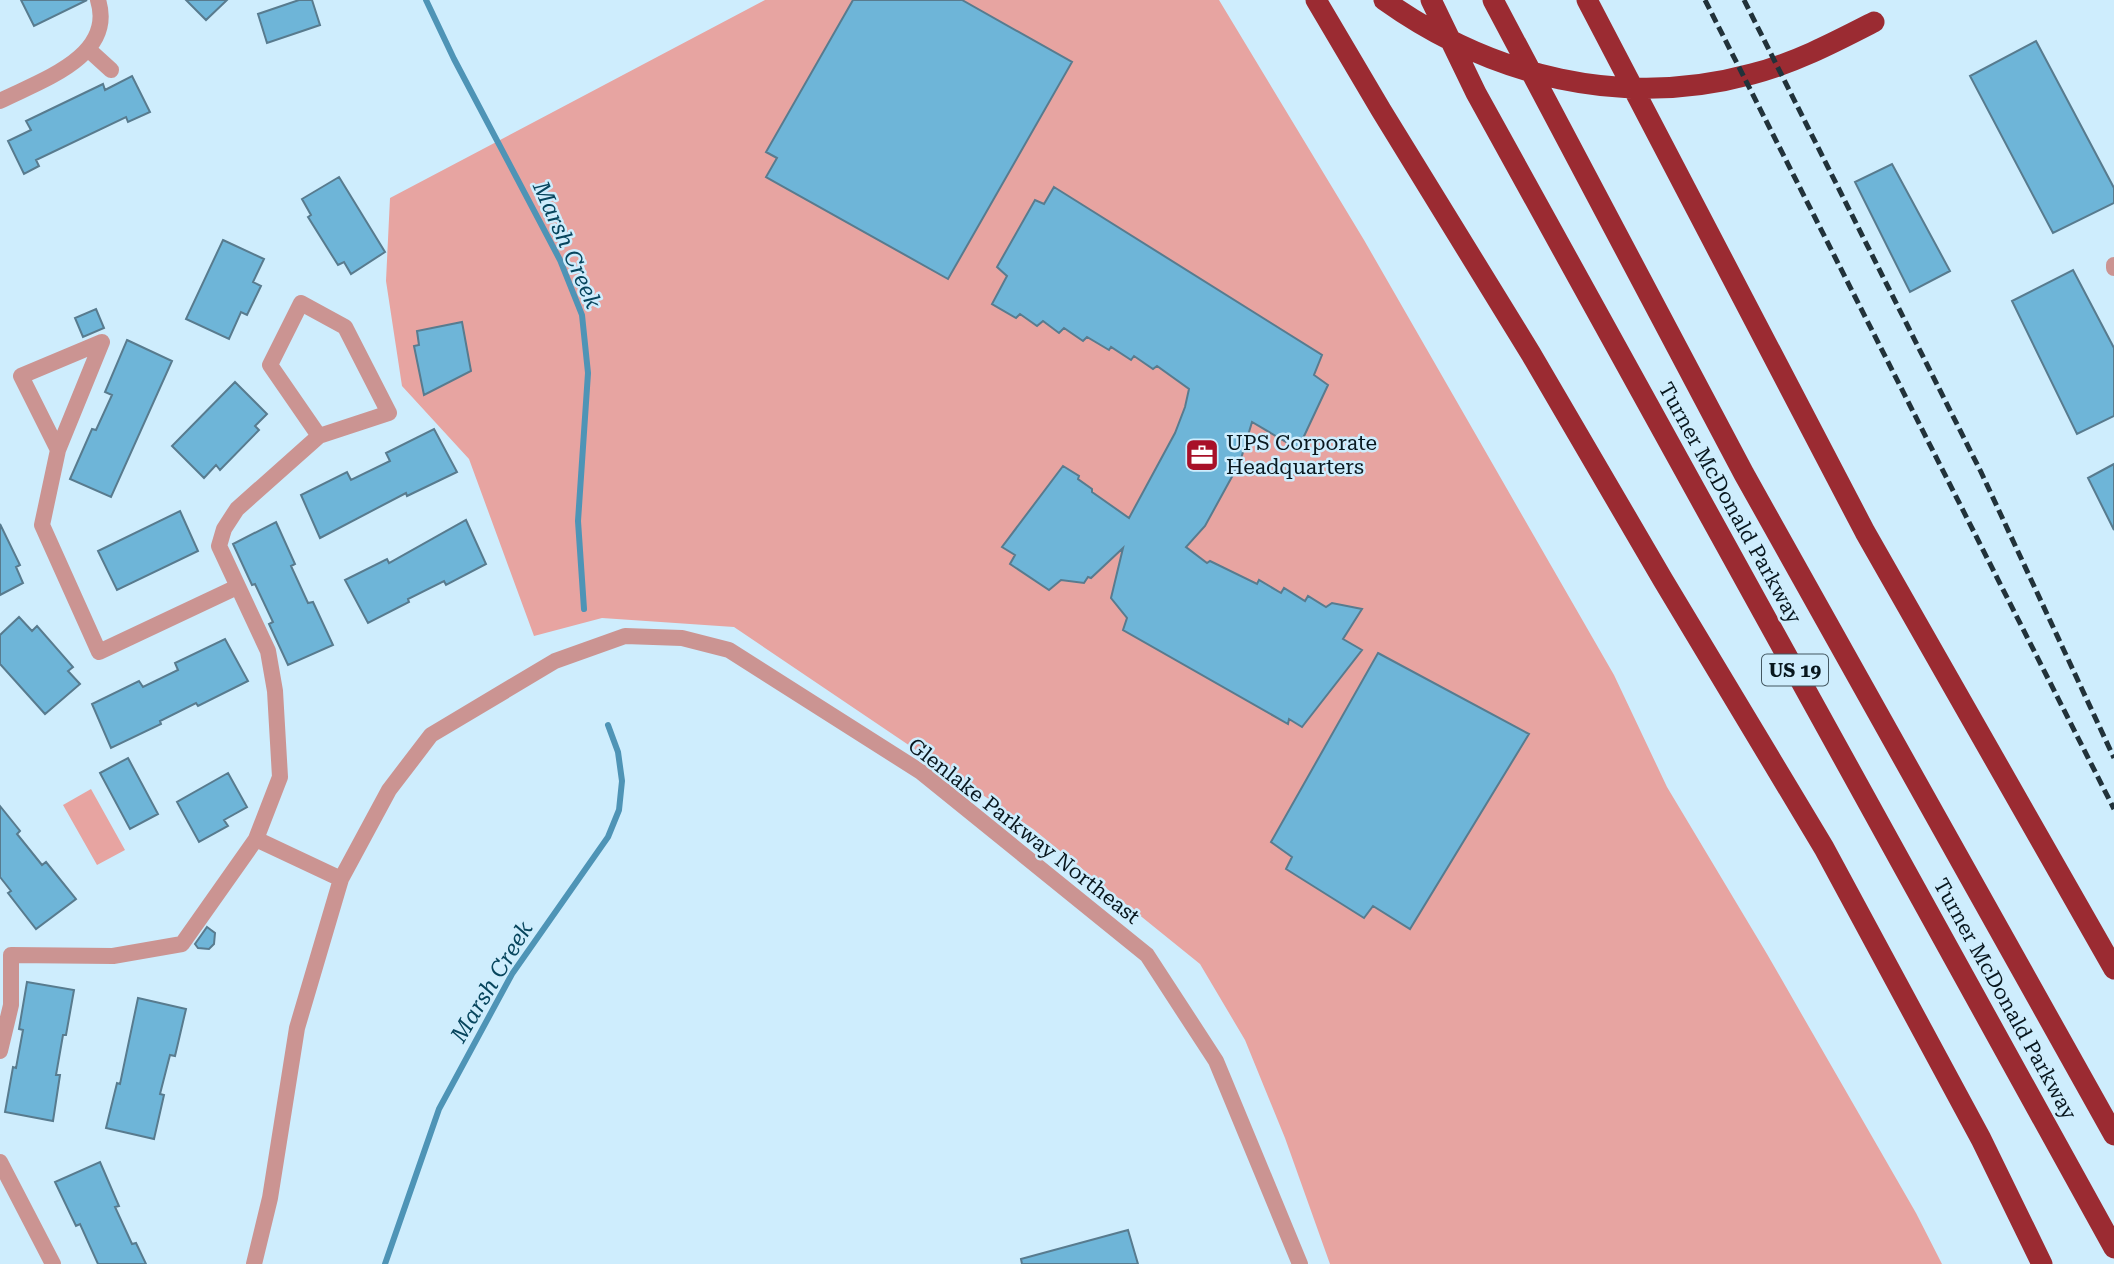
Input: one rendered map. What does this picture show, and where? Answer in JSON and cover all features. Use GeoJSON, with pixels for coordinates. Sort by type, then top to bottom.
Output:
{"type":"FeatureCollection","features":[{"type":"Feature","properties":{"kind":"highway"},"geometry":{"type":"LineString","coordinates":[[1316,0],[1824,848],[1981,1139],[2042,1264]]}},
{"type":"Feature","properties":{"kind":"highway"},"geometry":{"type":"LineString","coordinates":[[1384,0],[1444,38],[1499,62],[1546,77],[1627,89],[1713,83],[1754,74],[1794,60],[1874,22]]}},
{"type":"Feature","properties":{"kind":"highway","name":"Turner McDonald Parkway"},"geometry":{"type":"LineString","coordinates":[[1431,0],[1476,93],[2114,1248]]}},
{"type":"Feature","properties":{"kind":"highway","name":"Turner McDonald Parkway"},"geometry":{"type":"LineString","coordinates":[[1493,0],[1758,499],[2114,1135]]}},
{"type":"Feature","properties":{"kind":"highway"},"geometry":{"type":"LineString","coordinates":[[1587,0],[1866,532],[2114,969]]}},
{"type":"Feature","properties":{"kind":"street"},"geometry":{"type":"LineString","coordinates":[[0,101],[68,67],[89,50],[99,30],[97,0]]}},
{"type":"Feature","properties":{"kind":"street"},"geometry":{"type":"LineString","coordinates":[[89,50],[111,70]]}},
{"type":"Feature","properties":{"kind":"street"},"geometry":{"type":"LineString","coordinates":[[0,1051],[11,1005],[6,952],[113,956],[182,944],[256,839],[280,777],[275,691],[268,651],[219,546],[223,529],[237,509],[319,436],[389,413],[345,327],[301,303],[270,365],[319,436]]}},
{"type":"Feature","properties":{"kind":"street"},"geometry":{"type":"LineString","coordinates":[[58,450],[20,376],[102,342],[58,450],[42,525],[99,652],[237,587]]}},
{"type":"Feature","properties":{"kind":"street","name":"Glenlake Parkway Northeast"},"geometry":{"type":"LineString","coordinates":[[254,1264],[270,1198],[297,1028],[341,879],[389,790],[431,735],[555,661],[625,636],[682,638],[729,650],[921,772],[1147,955],[1216,1061],[1300,1264]]}},
{"type":"Feature","properties":{"kind":"street"},"geometry":{"type":"LineString","coordinates":[[256,839],[341,879]]}},
{"type":"Feature","properties":{"kind":"street"},"geometry":{"type":"LineString","coordinates":[[0,1162],[4,1181],[53,1264]]}},
{"type":"Feature","properties":{"kind":"shaded area"},"geometry":{"type":"Polygon","coordinates":[[[765,0],[1219,0],[1364,240],[1614,675],[1667,787],[1767,954],[1916,1213],[1942,1264],[1330,1264],[1285,1138],[1245,1040],[1200,964],[1033,829],[734,627],[602,618],[534,636],[469,459],[402,386],[386,281],[390,198],[765,0]]]}},
{"type":"Feature","properties":{"kind":"shaded area"},"geometry":{"type":"Polygon","coordinates":[[[91,789],[125,850],[97,865],[63,805],[91,789]]]}},
{"type":"Feature","properties":{"kind":"building"},"geometry":{"type":"Polygon","coordinates":[[[21,0],[87,0],[34,26],[21,0]]]}},
{"type":"Feature","properties":{"kind":"building"},"geometry":{"type":"Polygon","coordinates":[[[186,0],[227,0],[206,20],[186,0]]]}},
{"type":"Feature","properties":{"kind":"building"},"geometry":{"type":"Polygon","coordinates":[[[299,0],[312,0],[320,25],[267,43],[258,14],[299,0]]]}},
{"type":"Feature","properties":{"kind":"building"},"geometry":{"type":"Polygon","coordinates":[[[853,0],[962,0],[1072,62],[948,279],[766,177],[777,158],[766,152],[853,0]]]}},
{"type":"Feature","properties":{"kind":"building"},"geometry":{"type":"Polygon","coordinates":[[[2036,41],[2114,188],[2114,203],[2053,233],[1970,76],[2036,41]]]}},
{"type":"Feature","properties":{"kind":"building"},"geometry":{"type":"Polygon","coordinates":[[[132,76],[150,112],[128,122],[126,117],[36,160],[39,166],[24,174],[8,141],[31,130],[26,121],[103,84],[105,90],[132,76]]]}},
{"type":"Feature","properties":{"kind":"building"},"geometry":{"type":"Polygon","coordinates":[[[1892,164],[1950,271],[1910,292],[1855,182],[1892,164]]]}},
{"type":"Feature","properties":{"kind":"building"},"geometry":{"type":"Polygon","coordinates":[[[339,177],[385,252],[351,274],[344,262],[338,265],[308,217],[311,215],[302,199],[339,177]]]}},
{"type":"Feature","properties":{"kind":"building","name":"UPS Corporate Headquarters"},"geometry":{"type":"Polygon","coordinates":[[[1054,187],[1322,355],[1314,375],[1328,385],[1298,449],[1252,422],[1240,462],[1205,526],[1186,547],[1207,563],[1210,561],[1257,584],[1259,580],[1281,593],[1284,588],[1305,601],[1308,596],[1326,607],[1332,603],[1362,609],[1343,639],[1362,650],[1302,727],[1289,719],[1288,724],[1123,630],[1127,618],[1111,598],[1123,548],[1084,583],[1061,580],[1049,590],[1010,564],[1015,555],[1002,547],[1063,466],[1079,476],[1078,479],[1092,489],[1092,492],[1129,518],[1175,433],[1189,389],[1157,366],[1153,369],[1134,356],[1131,360],[1111,347],[1109,350],[1087,337],[1083,341],[1064,328],[1059,333],[1043,321],[1037,326],[1020,314],[1016,318],[992,304],[1007,276],[997,267],[1035,200],[1044,204],[1054,187]]]}},
{"type":"Feature","properties":{"kind":"building"},"geometry":{"type":"Polygon","coordinates":[[[223,240],[264,259],[253,282],[261,286],[247,315],[241,312],[229,339],[186,319],[223,240]]]}},
{"type":"Feature","properties":{"kind":"building"},"geometry":{"type":"Polygon","coordinates":[[[2073,270],[2114,348],[2114,416],[2077,434],[2012,301],[2073,270]]]}},
{"type":"Feature","properties":{"kind":"building"},"geometry":{"type":"Polygon","coordinates":[[[96,309],[104,328],[83,337],[75,318],[96,309]]]}},
{"type":"Feature","properties":{"kind":"building"},"geometry":{"type":"Polygon","coordinates":[[[462,322],[471,371],[424,395],[414,346],[419,345],[417,331],[462,322]]]}},
{"type":"Feature","properties":{"kind":"building"},"geometry":{"type":"Polygon","coordinates":[[[127,340],[172,361],[111,497],[70,479],[92,429],[96,430],[112,395],[105,392],[127,340]]]}},
{"type":"Feature","properties":{"kind":"building"},"geometry":{"type":"Polygon","coordinates":[[[235,382],[267,414],[255,426],[259,430],[220,470],[216,465],[204,478],[172,446],[235,382]]]}},
{"type":"Feature","properties":{"kind":"building"},"geometry":{"type":"Polygon","coordinates":[[[434,429],[457,472],[407,496],[406,493],[320,538],[301,495],[347,472],[351,480],[390,461],[386,453],[434,429]]]}},
{"type":"Feature","properties":{"kind":"building"},"geometry":{"type":"Polygon","coordinates":[[[2114,464],[2114,530],[2088,478],[2114,464]]]}},
{"type":"Feature","properties":{"kind":"building"},"geometry":{"type":"Polygon","coordinates":[[[180,511],[198,551],[117,590],[98,551],[180,511]]]}},
{"type":"Feature","properties":{"kind":"building"},"geometry":{"type":"Polygon","coordinates":[[[466,520],[486,564],[446,585],[444,581],[408,599],[409,602],[368,623],[345,580],[387,559],[389,563],[466,520]]]}},
{"type":"Feature","properties":{"kind":"building"},"geometry":{"type":"Polygon","coordinates":[[[276,522],[295,564],[291,566],[308,603],[313,602],[333,645],[288,665],[269,624],[273,622],[233,544],[276,522]]]}},
{"type":"Feature","properties":{"kind":"building"},"geometry":{"type":"Polygon","coordinates":[[[0,524],[20,565],[16,567],[23,583],[0,595],[0,524]]]}},
{"type":"Feature","properties":{"kind":"building"},"geometry":{"type":"Polygon","coordinates":[[[19,617],[32,631],[37,626],[73,667],[68,671],[80,684],[45,714],[0,664],[0,635],[19,617]]]}},
{"type":"Feature","properties":{"kind":"building"},"geometry":{"type":"Polygon","coordinates":[[[225,639],[248,681],[198,706],[196,703],[160,721],[161,724],[111,748],[92,704],[139,681],[143,687],[178,670],[175,663],[225,639]]]}},
{"type":"Feature","properties":{"kind":"building"},"geometry":{"type":"Polygon","coordinates":[[[1378,653],[1529,734],[1410,929],[1373,906],[1364,918],[1286,869],[1292,857],[1271,842],[1378,653]]]}},
{"type":"Feature","properties":{"kind":"building"},"geometry":{"type":"Polygon","coordinates":[[[128,758],[158,814],[130,829],[100,773],[128,758]]]}},
{"type":"Feature","properties":{"kind":"building"},"geometry":{"type":"Polygon","coordinates":[[[228,773],[247,807],[224,820],[228,826],[199,842],[177,802],[228,773]]]}},
{"type":"Feature","properties":{"kind":"building"},"geometry":{"type":"Polygon","coordinates":[[[0,806],[20,831],[17,834],[42,865],[46,862],[76,899],[36,929],[8,893],[11,891],[0,877],[0,806]]]}},
{"type":"Feature","properties":{"kind":"building"},"geometry":{"type":"Polygon","coordinates":[[[207,927],[215,933],[214,944],[209,949],[198,948],[195,944],[207,927]]]}},
{"type":"Feature","properties":{"kind":"building"},"geometry":{"type":"Polygon","coordinates":[[[27,982],[74,990],[56,1075],[60,1075],[53,1121],[5,1112],[23,1030],[19,1029],[27,982]]]}},
{"type":"Feature","properties":{"kind":"building"},"geometry":{"type":"Polygon","coordinates":[[[138,998],[186,1009],[175,1056],[170,1055],[160,1094],[164,1095],[154,1139],[106,1128],[117,1083],[120,1084],[138,998]]]}},
{"type":"Feature","properties":{"kind":"building"},"geometry":{"type":"Polygon","coordinates":[[[100,1162],[119,1206],[115,1207],[132,1244],[136,1243],[146,1264],[98,1264],[80,1224],[76,1226],[55,1182],[100,1162]]]}},
{"type":"Feature","properties":{"kind":"building"},"geometry":{"type":"Polygon","coordinates":[[[1128,1230],[1138,1264],[1022,1264],[1021,1259],[1128,1230]]]}},
{"type":"Feature","properties":{"kind":"waterway","name":"Marsh Creek"},"geometry":{"type":"LineString","coordinates":[[426,0],[454,59],[560,260],[582,315],[588,373],[578,521],[584,609]]}},
{"type":"Feature","properties":{"kind":"waterway","name":"Marsh Creek"},"geometry":{"type":"LineString","coordinates":[[385,1264],[439,1109],[512,974],[608,837],[619,810],[622,781],[618,752],[608,725]]}},
{"type":"Feature","properties":{"kind":"railway"},"geometry":{"type":"LineString","coordinates":[[1705,0],[2114,809]]}},
{"type":"Feature","properties":{"kind":"railway"},"geometry":{"type":"LineString","coordinates":[[1744,0],[1981,472],[2114,758]]}},
{"type":"Feature","properties":{"kind":"place","name":"UPS Corporate Headquarters"},"geometry":{"type":"Point","coordinates":[1202,455]}}]}
